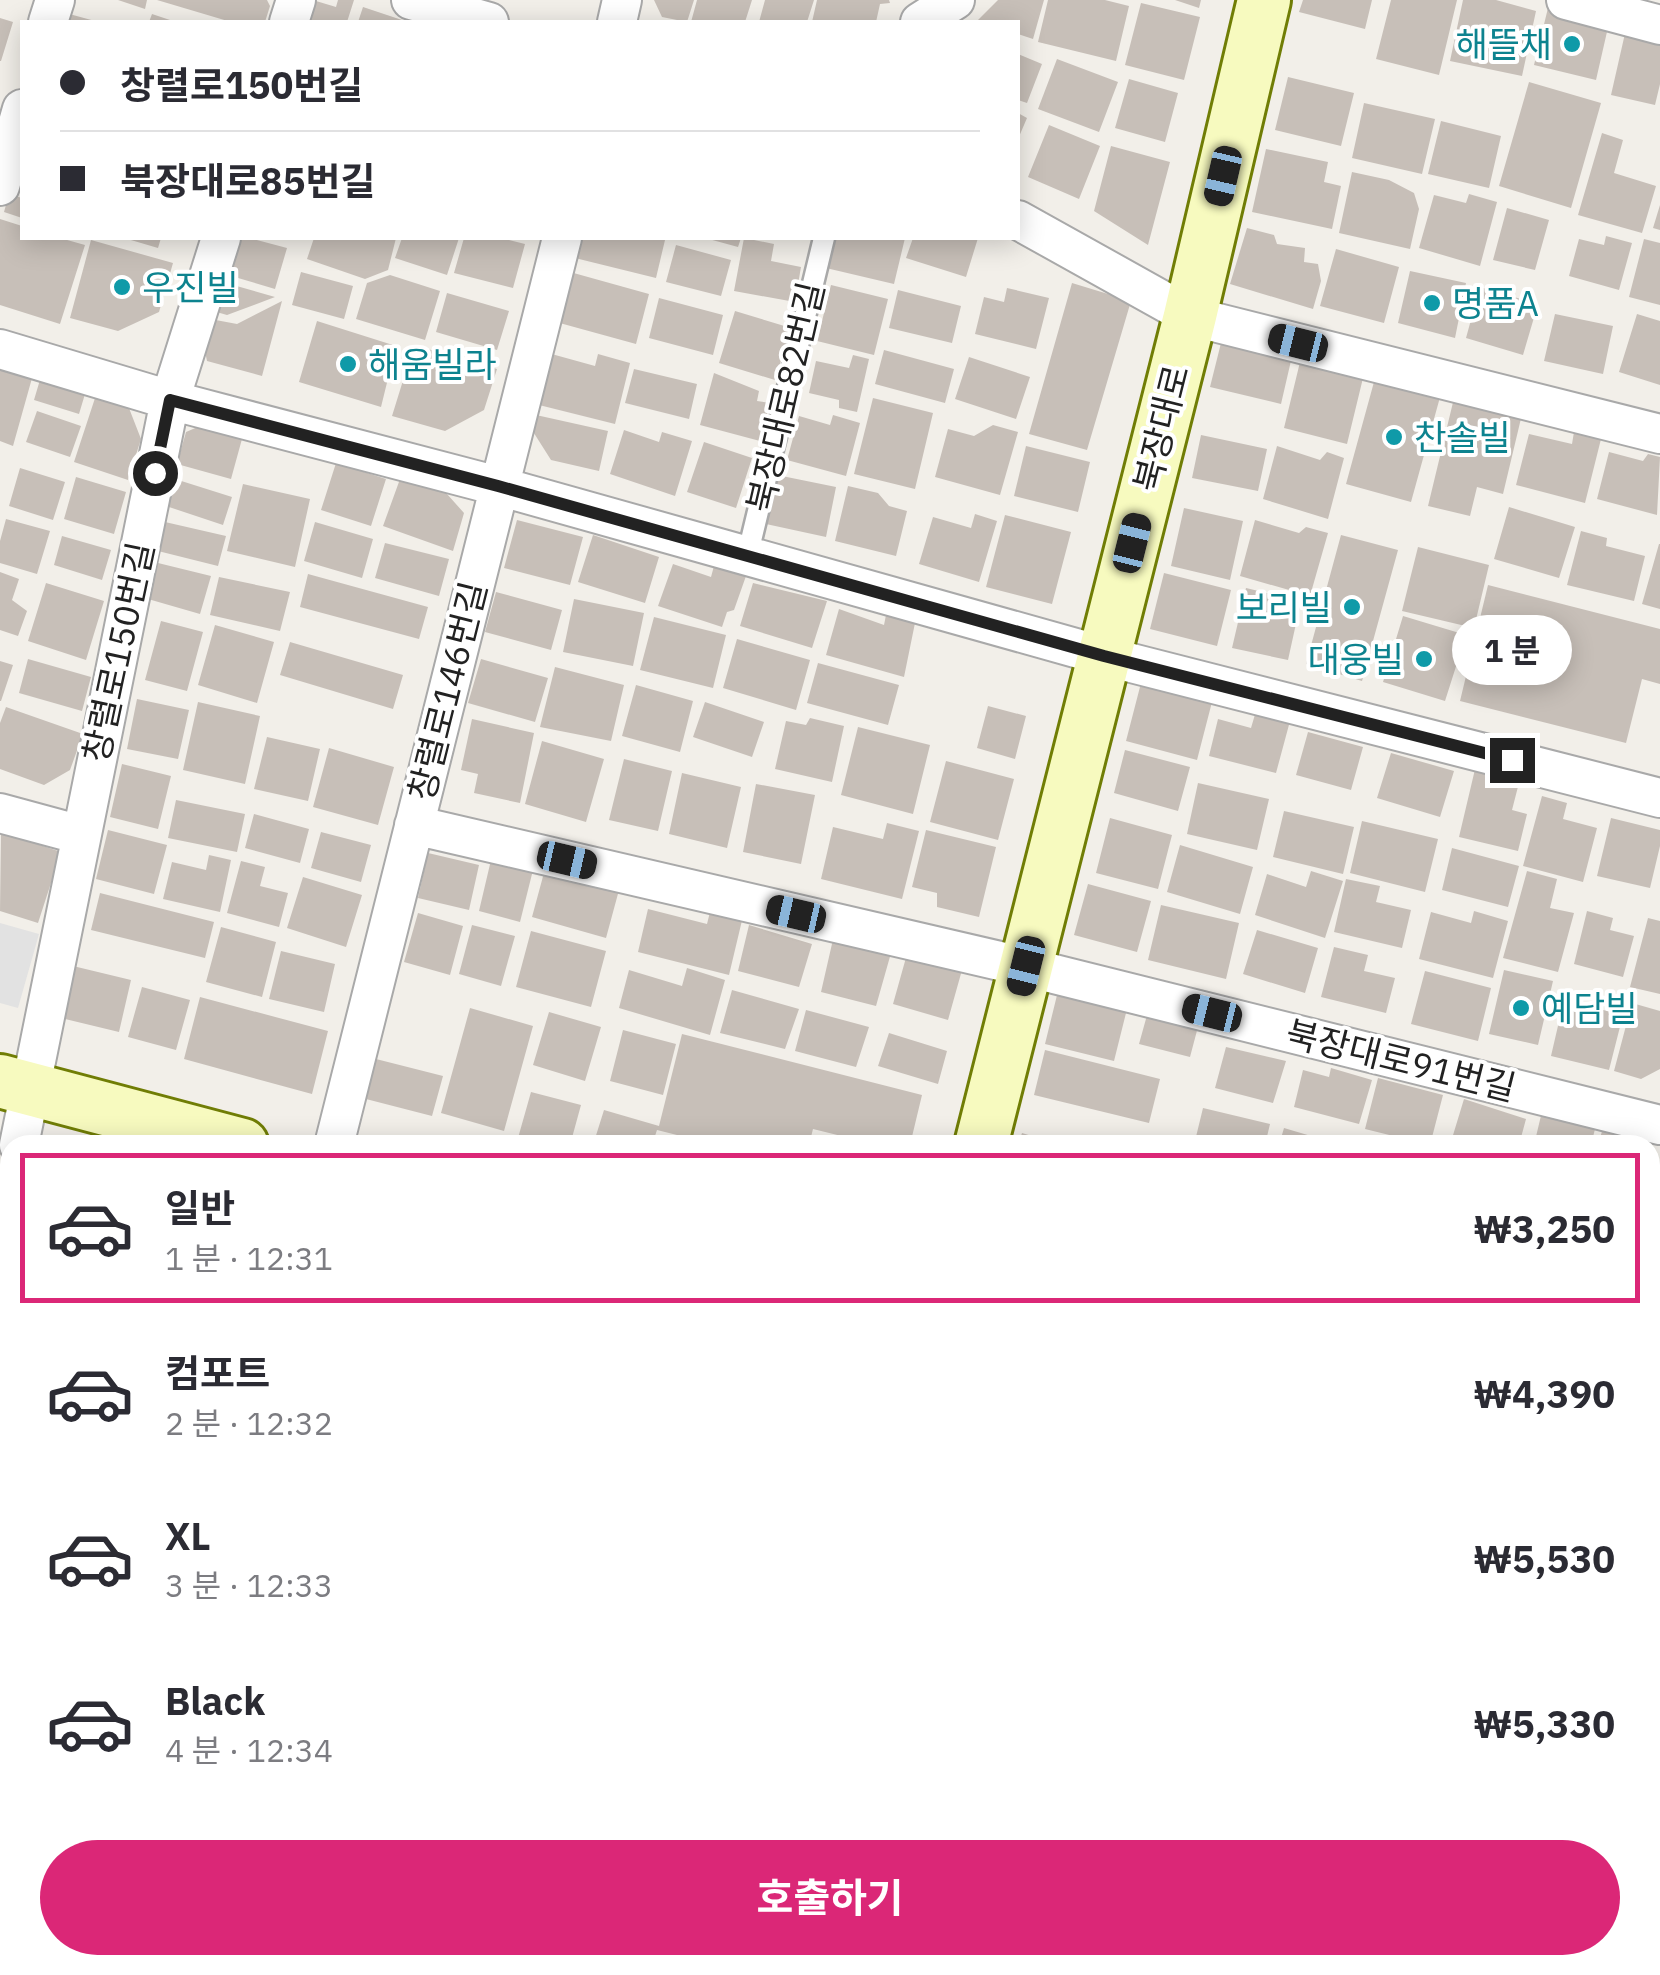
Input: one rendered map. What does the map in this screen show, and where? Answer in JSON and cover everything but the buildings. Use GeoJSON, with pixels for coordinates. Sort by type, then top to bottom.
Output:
{"type":"FeatureCollection","features":[{"type":"Feature","properties":{"kind":"street"},"geometry":{"type":"LineString","coordinates":[[411,0],[482,20]]}},
{"type":"Feature","properties":{"kind":"street"},"geometry":{"type":"LineString","coordinates":[[923,20],[955,0]]}},
{"type":"Feature","properties":{"kind":"street","name":"북장대로"},"geometry":{"type":"LineString","coordinates":[[984,1135],[1190,316],[1264,0]]}},
{"type":"Feature","properties":{"kind":"street"},"geometry":{"type":"LineString","coordinates":[[1566,0],[1660,25]]}},
{"type":"Feature","properties":{"kind":"street"},"geometry":{"type":"LineString","coordinates":[[0,186],[20,117]]}},
{"type":"Feature","properties":{"kind":"street"},"geometry":{"type":"LineString","coordinates":[[1020,221],[1190,316],[1660,434]]}},
{"type":"Feature","properties":{"kind":"street","name":"창렬로150번길"},"geometry":{"type":"LineString","coordinates":[[18,1135],[16,1086],[81,835],[170,400],[220,240]]}},
{"type":"Feature","properties":{"kind":"street","name":"창렬로146번길"},"geometry":{"type":"LineString","coordinates":[[336,1135],[561,240]]}},
{"type":"Feature","properties":{"kind":"street"},"geometry":{"type":"LineString","coordinates":[[0,349],[170,400],[498,486],[1104,656],[1660,798]]}},
{"type":"Feature","properties":{"kind":"street"},"geometry":{"type":"LineString","coordinates":[[0,813],[81,835]]}},
{"type":"Feature","properties":{"kind":"street","name":"북장대로91번길"},"geometry":{"type":"LineString","coordinates":[[414,825],[1026,966],[1660,1125]]}},
{"type":"Feature","properties":{"kind":"street"},"geometry":{"type":"LineString","coordinates":[[16,1086],[204,1135]]}},
{"type":"Feature","properties":{"kind":"lane","name":"북장대로82번길"},"geometry":{"type":"LineString","coordinates":[[747,558],[824,240]]}},
{"type":"Feature","properties":{"kind":"shaded area"},"geometry":{"type":"Polygon","coordinates":[[[0,923],[39,934],[18,1008],[0,1003],[0,923]]]}},
{"type":"Feature","properties":{"kind":"place","name":"해뜰채"},"geometry":{"type":"Point","coordinates":[1572,44]}},
{"type":"Feature","properties":{"kind":"place","name":"우진빌"},"geometry":{"type":"Point","coordinates":[122,287]}},
{"type":"Feature","properties":{"kind":"place","name":"명품A"},"geometry":{"type":"Point","coordinates":[1432,303]}},
{"type":"Feature","properties":{"kind":"place","name":"해움빌라"},"geometry":{"type":"Point","coordinates":[348,364]}},
{"type":"Feature","properties":{"kind":"place","name":"찬솔빌"},"geometry":{"type":"Point","coordinates":[1394,437]}},
{"type":"Feature","properties":{"kind":"place","name":"보리빌"},"geometry":{"type":"Point","coordinates":[1352,607]}},
{"type":"Feature","properties":{"kind":"place","name":"대웅빌"},"geometry":{"type":"Point","coordinates":[1424,659]}},
{"type":"Feature","properties":{"kind":"place","name":"예담빌"},"geometry":{"type":"Point","coordinates":[1521,1008]}},
{"type":"Feature","properties":{"kind":"route"},"geometry":{"type":"LineString","coordinates":[[155,473],[170,400],[498,486],[1104,656],[1512,760]]}}]}
